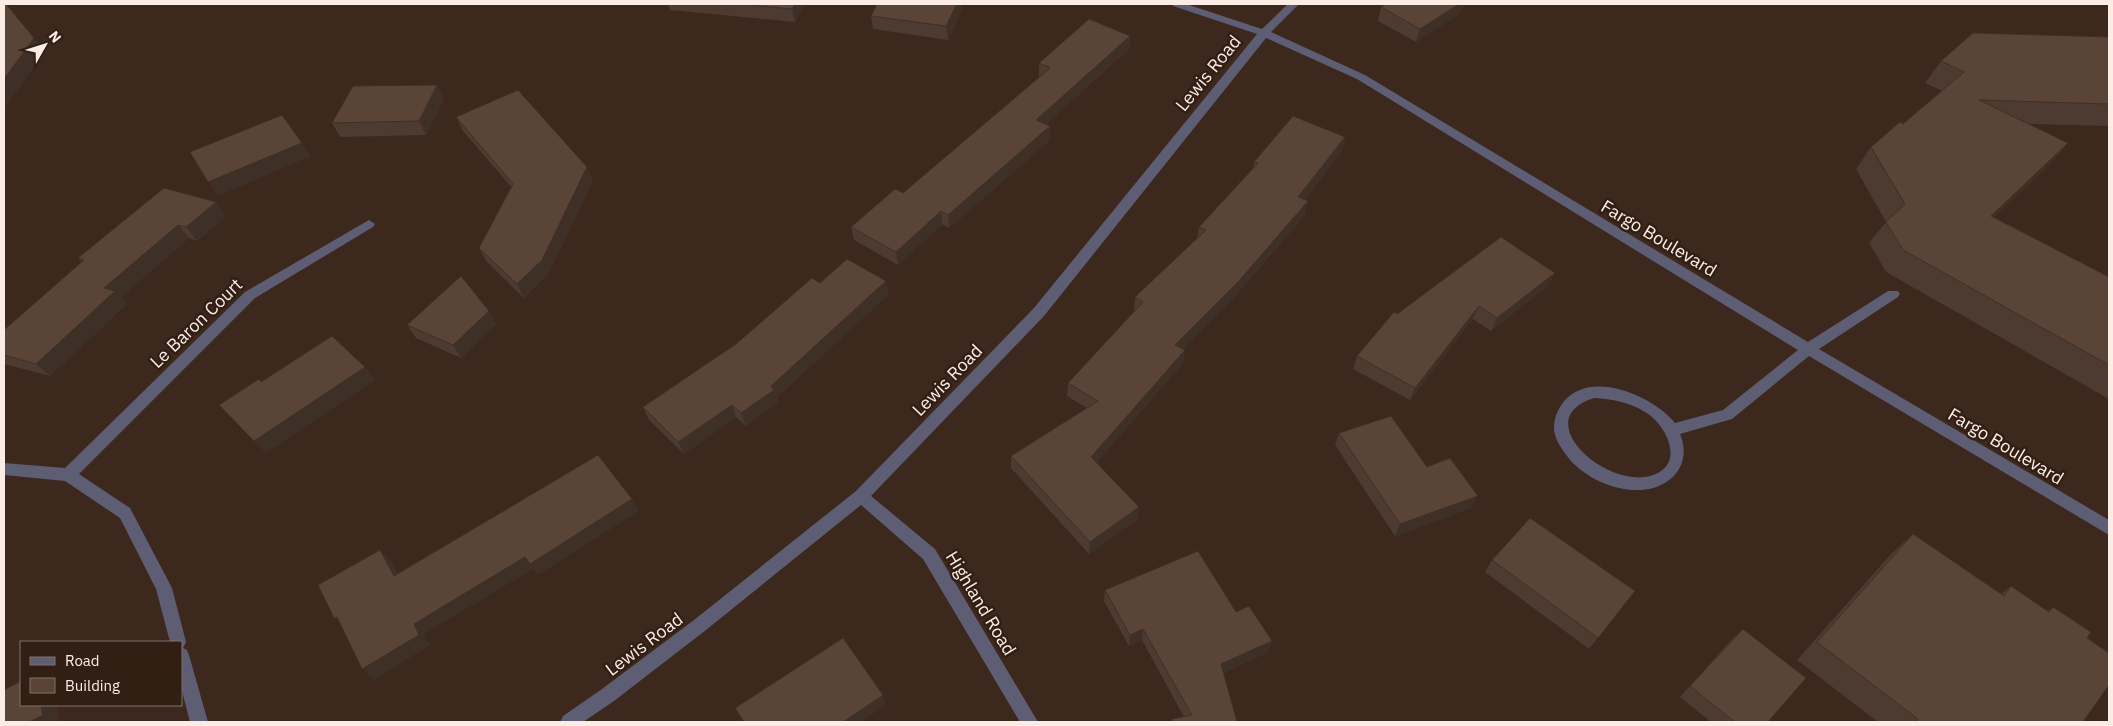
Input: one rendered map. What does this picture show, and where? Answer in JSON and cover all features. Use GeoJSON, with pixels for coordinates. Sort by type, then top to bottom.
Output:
{"type":"FeatureCollection","features":[{"type":"Feature","properties":{"kind":"street","name":"Fargo Boulevard"},"geometry":{"type":"LineString","coordinates":[[1177,4],[1264,33],[1361,77],[1808,349],[2109,528]]}},
{"type":"Feature","properties":{"kind":"street","name":"Lewis Road"},"geometry":{"type":"LineString","coordinates":[[569,722],[608,695],[700,625],[861,496],[1039,312],[1264,33],[1294,4]]}},
{"type":"Feature","properties":{"kind":"street","name":"Le Baron Court"},"geometry":{"type":"LineString","coordinates":[[68,475],[250,295],[369,224]]}},
{"type":"Feature","properties":{"kind":"street"},"geometry":{"type":"LineString","coordinates":[[1672,430],[1727,415],[1808,349],[1893,294]]}},
{"type":"Feature","properties":{"kind":"street"},"geometry":{"type":"LineString","coordinates":[[1594,392],[1605,392],[1625,395],[1647,406],[1664,419],[1672,430],[1678,445],[1676,466],[1666,477],[1650,484],[1630,484],[1617,482],[1596,473],[1583,464],[1564,440],[1561,424],[1562,415],[1570,402],[1594,392]]}},
{"type":"Feature","properties":{"kind":"street"},"geometry":{"type":"LineString","coordinates":[[4,469],[68,475],[125,514],[164,588],[178,641]]}},
{"type":"Feature","properties":{"kind":"street","name":"Highland Road"},"geometry":{"type":"LineString","coordinates":[[861,496],[929,554],[1029,722]]}},
{"type":"Feature","properties":{"kind":"street"},"geometry":{"type":"LineString","coordinates":[[182,659],[199,722]]}},
{"type":"Feature","properties":{"kind":"building"},"geometry":{"type":"Polygon","coordinates":[[[4,4],[34,38],[4,79],[4,4]]]}},
{"type":"Feature","properties":{"kind":"building"},"geometry":{"type":"Polygon","coordinates":[[[738,4],[795,4],[792,9],[738,4]]]}},
{"type":"Feature","properties":{"kind":"building"},"geometry":{"type":"Polygon","coordinates":[[[877,4],[957,4],[946,26],[871,16],[877,4]]]}},
{"type":"Feature","properties":{"kind":"building"},"geometry":{"type":"Polygon","coordinates":[[[1387,4],[1459,4],[1420,29],[1381,7],[1387,4]]]}},
{"type":"Feature","properties":{"kind":"building"},"geometry":{"type":"Polygon","coordinates":[[[1089,19],[1130,36],[1036,120],[1050,126],[948,215],[941,211],[896,252],[851,227],[895,189],[903,193],[1050,68],[1039,63],[1089,19]]]}},
{"type":"Feature","properties":{"kind":"building"},"geometry":{"type":"Polygon","coordinates":[[[1973,33],[2109,37],[2109,104],[1979,100],[2068,143],[1991,216],[2109,277],[2109,365],[1903,250],[1886,222],[1905,204],[1871,147],[1900,122],[1903,124],[1964,72],[1941,61],[1973,33]]]}},
{"type":"Feature","properties":{"kind":"building"},"geometry":{"type":"Polygon","coordinates":[[[437,85],[419,121],[332,123],[353,86],[437,85]]]}},
{"type":"Feature","properties":{"kind":"building"},"geometry":{"type":"Polygon","coordinates":[[[518,90],[587,167],[542,260],[517,284],[479,248],[513,184],[456,117],[518,90]]]}},
{"type":"Feature","properties":{"kind":"building"},"geometry":{"type":"Polygon","coordinates":[[[282,115],[302,143],[208,182],[190,152],[282,115]]]}},
{"type":"Feature","properties":{"kind":"building"},"geometry":{"type":"Polygon","coordinates":[[[1293,116],[1345,137],[1298,197],[1308,201],[1239,281],[1175,345],[1185,350],[1091,457],[1139,507],[1090,542],[1011,456],[1098,401],[1068,383],[1143,302],[1135,297],[1206,230],[1199,227],[1258,163],[1254,162],[1293,116]]]}},
{"type":"Feature","properties":{"kind":"building"},"geometry":{"type":"Polygon","coordinates":[[[164,188],[216,202],[186,227],[178,225],[104,288],[115,291],[36,364],[4,355],[4,330],[84,260],[78,258],[164,188]]]}},
{"type":"Feature","properties":{"kind":"building"},"geometry":{"type":"Polygon","coordinates":[[[1501,237],[1555,273],[1497,318],[1479,306],[1415,388],[1357,356],[1394,312],[1397,314],[1501,237]]]}},
{"type":"Feature","properties":{"kind":"building"},"geometry":{"type":"Polygon","coordinates":[[[847,259],[886,281],[771,386],[774,390],[741,413],[732,405],[678,442],[643,407],[736,344],[812,278],[820,283],[847,259]]]}},
{"type":"Feature","properties":{"kind":"building"},"geometry":{"type":"Polygon","coordinates":[[[461,276],[489,311],[453,345],[407,325],[461,276]]]}},
{"type":"Feature","properties":{"kind":"building"},"geometry":{"type":"Polygon","coordinates":[[[332,336],[365,367],[254,441],[219,405],[259,379],[261,382],[332,336]]]}},
{"type":"Feature","properties":{"kind":"building"},"geometry":{"type":"Polygon","coordinates":[[[1391,416],[1427,467],[1450,458],[1478,496],[1400,524],[1339,433],[1391,416]]]}},
{"type":"Feature","properties":{"kind":"building"},"geometry":{"type":"Polygon","coordinates":[[[598,455],[632,499],[530,564],[525,557],[414,624],[419,635],[362,669],[337,617],[334,618],[318,585],[380,550],[394,576],[598,455]]]}},
{"type":"Feature","properties":{"kind":"building"},"geometry":{"type":"Polygon","coordinates":[[[1530,518],[1635,591],[1598,638],[1492,560],[1530,518]]]}},
{"type":"Feature","properties":{"kind":"building"},"geometry":{"type":"Polygon","coordinates":[[[1913,534],[2004,596],[2011,586],[2049,612],[2053,607],[2091,632],[2087,638],[2109,653],[2109,685],[2083,722],[1915,722],[1918,719],[1817,642],[1913,534]]]}},
{"type":"Feature","properties":{"kind":"building"},"geometry":{"type":"Polygon","coordinates":[[[1198,551],[1236,612],[1249,606],[1272,641],[1221,664],[1237,722],[1173,722],[1172,719],[1192,715],[1143,629],[1130,635],[1105,590],[1198,551]]]}},
{"type":"Feature","properties":{"kind":"building"},"geometry":{"type":"Polygon","coordinates":[[[1743,629],[1806,678],[1768,722],[1735,722],[1690,686],[1743,629]]]}},
{"type":"Feature","properties":{"kind":"building"},"geometry":{"type":"Polygon","coordinates":[[[843,638],[883,695],[843,722],[744,722],[735,708],[843,638]]]}},
{"type":"Feature","properties":{"kind":"building"},"geometry":{"type":"Polygon","coordinates":[[[20,682],[20,706],[41,706],[43,715],[29,722],[4,722],[4,690],[20,682]]]}}]}
